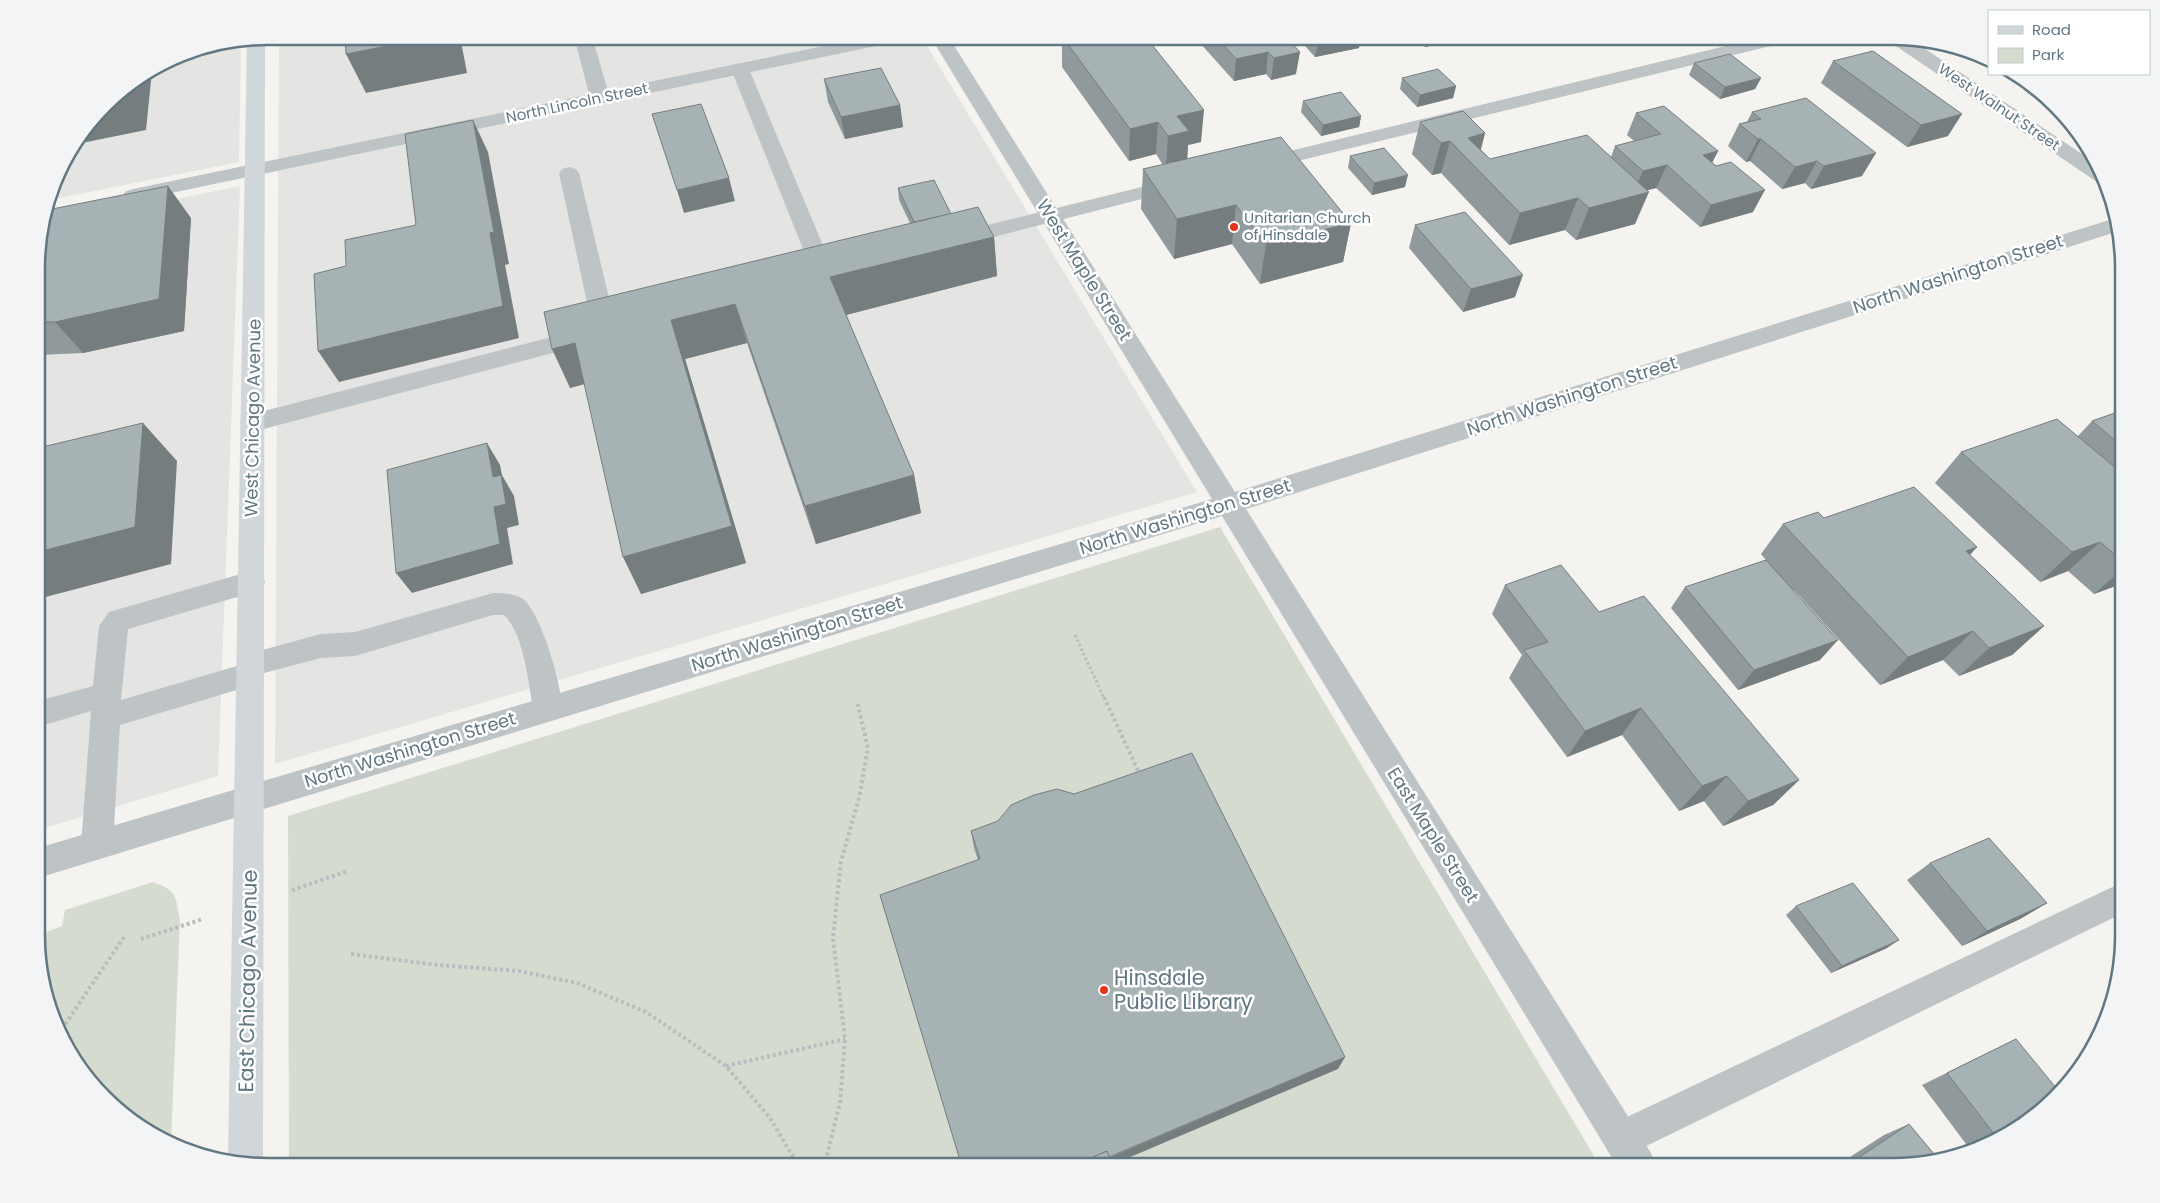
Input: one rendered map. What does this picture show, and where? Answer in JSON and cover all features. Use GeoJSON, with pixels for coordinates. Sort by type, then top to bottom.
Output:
{"type":"FeatureCollection","features":[{"type":"Feature","properties":{"kind":"main road","name":"West Chicago Avenue"},"geometry":{"type":"LineString","coordinates":[[250,798],[256,45]]}},
{"type":"Feature","properties":{"kind":"main road","name":"East Chicago Avenue"},"geometry":{"type":"LineString","coordinates":[[246,1157],[250,798]]}},
{"type":"Feature","properties":{"kind":"street"},"geometry":{"type":"LineString","coordinates":[[585,45],[600,98]]}},
{"type":"Feature","properties":{"kind":"street","name":"North Lincoln Street"},"geometry":{"type":"LineString","coordinates":[[112,199],[856,45]]}},
{"type":"Feature","properties":{"kind":"street","name":"West Maple Street"},"geometry":{"type":"LineString","coordinates":[[945,45],[1228,504]]}},
{"type":"Feature","properties":{"kind":"street"},"geometry":{"type":"LineString","coordinates":[[1244,168],[1754,45]]}},
{"type":"Feature","properties":{"kind":"street","name":"West Walnut Street"},"geometry":{"type":"LineString","coordinates":[[1907,45],[2093,170]]}},
{"type":"Feature","properties":{"kind":"street"},"geometry":{"type":"LineString","coordinates":[[740,69],[824,274]]}},
{"type":"Feature","properties":{"kind":"street"},"geometry":{"type":"LineString","coordinates":[[252,423],[615,328],[569,173]]}},
{"type":"Feature","properties":{"kind":"street"},"geometry":{"type":"LineString","coordinates":[[940,244],[1196,180]]}},
{"type":"Feature","properties":{"kind":"street","name":"North Washington Street"},"geometry":{"type":"LineString","coordinates":[[45,861],[1228,504],[2111,226]]}},
{"type":"Feature","properties":{"kind":"street","name":"East Maple Street"},"geometry":{"type":"LineString","coordinates":[[1228,504],[1629,1153]]}},
{"type":"Feature","properties":{"kind":"street"},"geometry":{"type":"LineString","coordinates":[[97,845],[113,626],[119,620],[251,582]]}},
{"type":"Feature","properties":{"kind":"street"},"geometry":{"type":"LineString","coordinates":[[45,713],[106,706],[250,670],[321,646],[355,644],[493,604],[512,605],[522,615],[532,641],[548,708]]}},
{"type":"Feature","properties":{"kind":"street"},"geometry":{"type":"LineString","coordinates":[[1629,1153],[2115,901]]}},
{"type":"Feature","properties":{"kind":"path"},"geometry":{"type":"LineString","coordinates":[[1075,634],[1142,778]]}},
{"type":"Feature","properties":{"kind":"path"},"geometry":{"type":"LineString","coordinates":[[826,1158],[840,1103],[845,1039],[833,938],[841,861],[859,798],[868,748],[857,701]]}},
{"type":"Feature","properties":{"kind":"path"},"geometry":{"type":"LineString","coordinates":[[64,1026],[124,937]]}},
{"type":"Feature","properties":{"kind":"path"},"geometry":{"type":"LineString","coordinates":[[351,954],[438,965],[519,971],[577,984],[646,1012],[726,1066],[770,1118],[794,1158]]}},
{"type":"Feature","properties":{"kind":"path"},"geometry":{"type":"LineString","coordinates":[[726,1066],[845,1039]]}},
{"type":"Feature","properties":{"kind":"shaded area"},"geometry":{"type":"Polygon","coordinates":[[[279,45],[926,45],[1197,492],[275,764],[279,45]]]}},
{"type":"Feature","properties":{"kind":"shaded area"},"geometry":{"type":"Polygon","coordinates":[[[241,47],[239,162],[56,199],[75,156],[100,121],[121,100],[156,75],[182,62],[224,49],[241,47]]]}},
{"type":"Feature","properties":{"kind":"shaded area"},"geometry":{"type":"Polygon","coordinates":[[[240,186],[218,776],[45,828],[45,253],[49,225],[240,186]]]}},
{"type":"Feature","properties":{"kind":"green space"},"geometry":{"type":"Polygon","coordinates":[[[1220,527],[1595,1158],[289,1158],[288,816],[1220,527]]]}},
{"type":"Feature","properties":{"kind":"green space"},"geometry":{"type":"Polygon","coordinates":[[[153,882],[167,888],[174,895],[180,920],[171,1136],[132,1112],[110,1093],[91,1071],[68,1034],[57,1007],[49,979],[45,950],[45,932],[62,926],[65,910],[153,882]]]}},
{"type":"Feature","properties":{"kind":"building"},"geometry":{"type":"Polygon","coordinates":[[[346,45],[392,45],[346,54],[346,45]]]}},
{"type":"Feature","properties":{"kind":"building"},"geometry":{"type":"Polygon","coordinates":[[[1069,45],[1152,45],[1204,110],[1177,116],[1189,131],[1168,136],[1158,122],[1130,129],[1069,45]]]}},
{"type":"Feature","properties":{"kind":"building"},"geometry":{"type":"Polygon","coordinates":[[[1224,45],[1293,45],[1300,52],[1274,58],[1268,52],[1236,59],[1224,45]]]}},
{"type":"Feature","properties":{"kind":"building"},"geometry":{"type":"Polygon","coordinates":[[[1873,51],[1962,114],[1921,125],[1833,61],[1873,51]]]}},
{"type":"Feature","properties":{"kind":"building"},"geometry":{"type":"Polygon","coordinates":[[[1730,54],[1761,78],[1725,87],[1694,63],[1730,54]]]}},
{"type":"Feature","properties":{"kind":"building"},"geometry":{"type":"Polygon","coordinates":[[[881,68],[900,105],[841,117],[824,79],[881,68]]]}},
{"type":"Feature","properties":{"kind":"building"},"geometry":{"type":"Polygon","coordinates":[[[1438,69],[1456,86],[1420,95],[1402,78],[1438,69]]]}},
{"type":"Feature","properties":{"kind":"building"},"geometry":{"type":"Polygon","coordinates":[[[1341,92],[1361,116],[1323,125],[1303,101],[1341,92]]]}},
{"type":"Feature","properties":{"kind":"building"},"geometry":{"type":"Polygon","coordinates":[[[1806,98],[1876,153],[1824,166],[1817,161],[1795,167],[1761,139],[1758,139],[1739,124],[1761,119],[1752,112],[1806,98]]]}},
{"type":"Feature","properties":{"kind":"building"},"geometry":{"type":"Polygon","coordinates":[[[701,104],[729,178],[677,190],[652,114],[701,104]]]}},
{"type":"Feature","properties":{"kind":"building"},"geometry":{"type":"Polygon","coordinates":[[[1664,106],[1718,151],[1703,155],[1716,166],[1731,162],[1765,190],[1711,205],[1667,165],[1643,171],[1615,146],[1661,134],[1636,113],[1664,106]]]}},
{"type":"Feature","properties":{"kind":"building"},"geometry":{"type":"Polygon","coordinates":[[[1463,111],[1485,133],[1468,138],[1490,159],[1587,135],[1649,192],[1589,208],[1578,198],[1520,213],[1450,141],[1441,143],[1420,122],[1463,111]]]}},
{"type":"Feature","properties":{"kind":"building"},"geometry":{"type":"Polygon","coordinates":[[[473,120],[494,232],[490,233],[503,306],[318,351],[314,274],[346,266],[345,240],[416,225],[405,134],[473,120]]]}},
{"type":"Feature","properties":{"kind":"building"},"geometry":{"type":"Polygon","coordinates":[[[1281,137],[1351,223],[1266,244],[1236,205],[1177,219],[1143,169],[1281,137]]]}},
{"type":"Feature","properties":{"kind":"building"},"geometry":{"type":"Polygon","coordinates":[[[1384,148],[1408,175],[1374,183],[1350,156],[1384,148]]]}},
{"type":"Feature","properties":{"kind":"building"},"geometry":{"type":"Polygon","coordinates":[[[934,180],[951,214],[914,222],[898,188],[934,180]]]}},
{"type":"Feature","properties":{"kind":"building"},"geometry":{"type":"Polygon","coordinates":[[[168,186],[159,299],[55,322],[45,322],[45,253],[53,209],[168,186]]]}},
{"type":"Feature","properties":{"kind":"building"},"geometry":{"type":"Polygon","coordinates":[[[978,207],[994,237],[830,277],[914,475],[805,506],[735,304],[671,320],[732,526],[623,557],[575,343],[552,349],[544,312],[978,207]]]}},
{"type":"Feature","properties":{"kind":"building"},"geometry":{"type":"Polygon","coordinates":[[[1465,212],[1523,275],[1471,289],[1415,225],[1465,212]]]}},
{"type":"Feature","properties":{"kind":"building"},"geometry":{"type":"Polygon","coordinates":[[[2115,413],[2115,440],[2092,421],[2115,413]]]}},
{"type":"Feature","properties":{"kind":"building"},"geometry":{"type":"Polygon","coordinates":[[[2057,419],[2115,467],[2115,554],[2100,542],[2072,552],[1961,452],[2057,419]]]}},
{"type":"Feature","properties":{"kind":"building"},"geometry":{"type":"Polygon","coordinates":[[[143,423],[135,527],[45,550],[45,446],[143,423]]]}},
{"type":"Feature","properties":{"kind":"building"},"geometry":{"type":"Polygon","coordinates":[[[487,443],[493,477],[501,475],[506,504],[494,507],[500,544],[396,573],[387,470],[487,443]]]}},
{"type":"Feature","properties":{"kind":"building"},"geometry":{"type":"Polygon","coordinates":[[[1914,487],[1977,547],[1966,551],[2044,626],[1989,648],[1973,631],[1908,657],[1783,524],[1818,512],[1824,518],[1914,487]]]}},
{"type":"Feature","properties":{"kind":"building"},"geometry":{"type":"Polygon","coordinates":[[[1766,560],[1838,640],[1754,670],[1685,587],[1766,560]]]}},
{"type":"Feature","properties":{"kind":"building"},"geometry":{"type":"Polygon","coordinates":[[[1561,565],[1599,612],[1644,596],[1799,780],[1748,801],[1727,776],[1702,786],[1641,708],[1585,731],[1524,650],[1548,642],[1505,585],[1561,565]]]}},
{"type":"Feature","properties":{"kind":"building","name":"Hinsdale Public Library"},"geometry":{"type":"Polygon","coordinates":[[[1192,753],[1345,1057],[1109,1157],[1107,1151],[1091,1158],[959,1158],[880,895],[980,859],[971,831],[998,821],[1011,805],[1034,795],[1057,789],[1074,794],[1192,753]]]}},
{"type":"Feature","properties":{"kind":"building"},"geometry":{"type":"Polygon","coordinates":[[[1989,838],[2047,903],[1987,931],[1930,863],[1989,838]]]}},
{"type":"Feature","properties":{"kind":"building"},"geometry":{"type":"Polygon","coordinates":[[[1853,883],[1899,940],[1842,966],[1796,906],[1853,883]]]}},
{"type":"Feature","properties":{"kind":"building"},"geometry":{"type":"Polygon","coordinates":[[[2016,1039],[2055,1087],[2028,1112],[1994,1134],[1947,1073],[2016,1039]]]}},
{"type":"Feature","properties":{"kind":"building"},"geometry":{"type":"Polygon","coordinates":[[[1909,1124],[1934,1154],[1907,1158],[1858,1158],[1909,1124]]]}},
{"type":"Feature","properties":{"kind":"building"},"geometry":{"type":"Polygon","coordinates":[[[1107,1151],[1110,1158],[1091,1158],[1107,1151]]]}},
{"type":"Feature","properties":{"kind":"place","name":"Unitarian Church of Hinsdale"},"geometry":{"type":"Point","coordinates":[1234,227]}},
{"type":"Feature","properties":{"kind":"place","name":"Hinsdale Public Library"},"geometry":{"type":"Point","coordinates":[1104,990]}}]}
